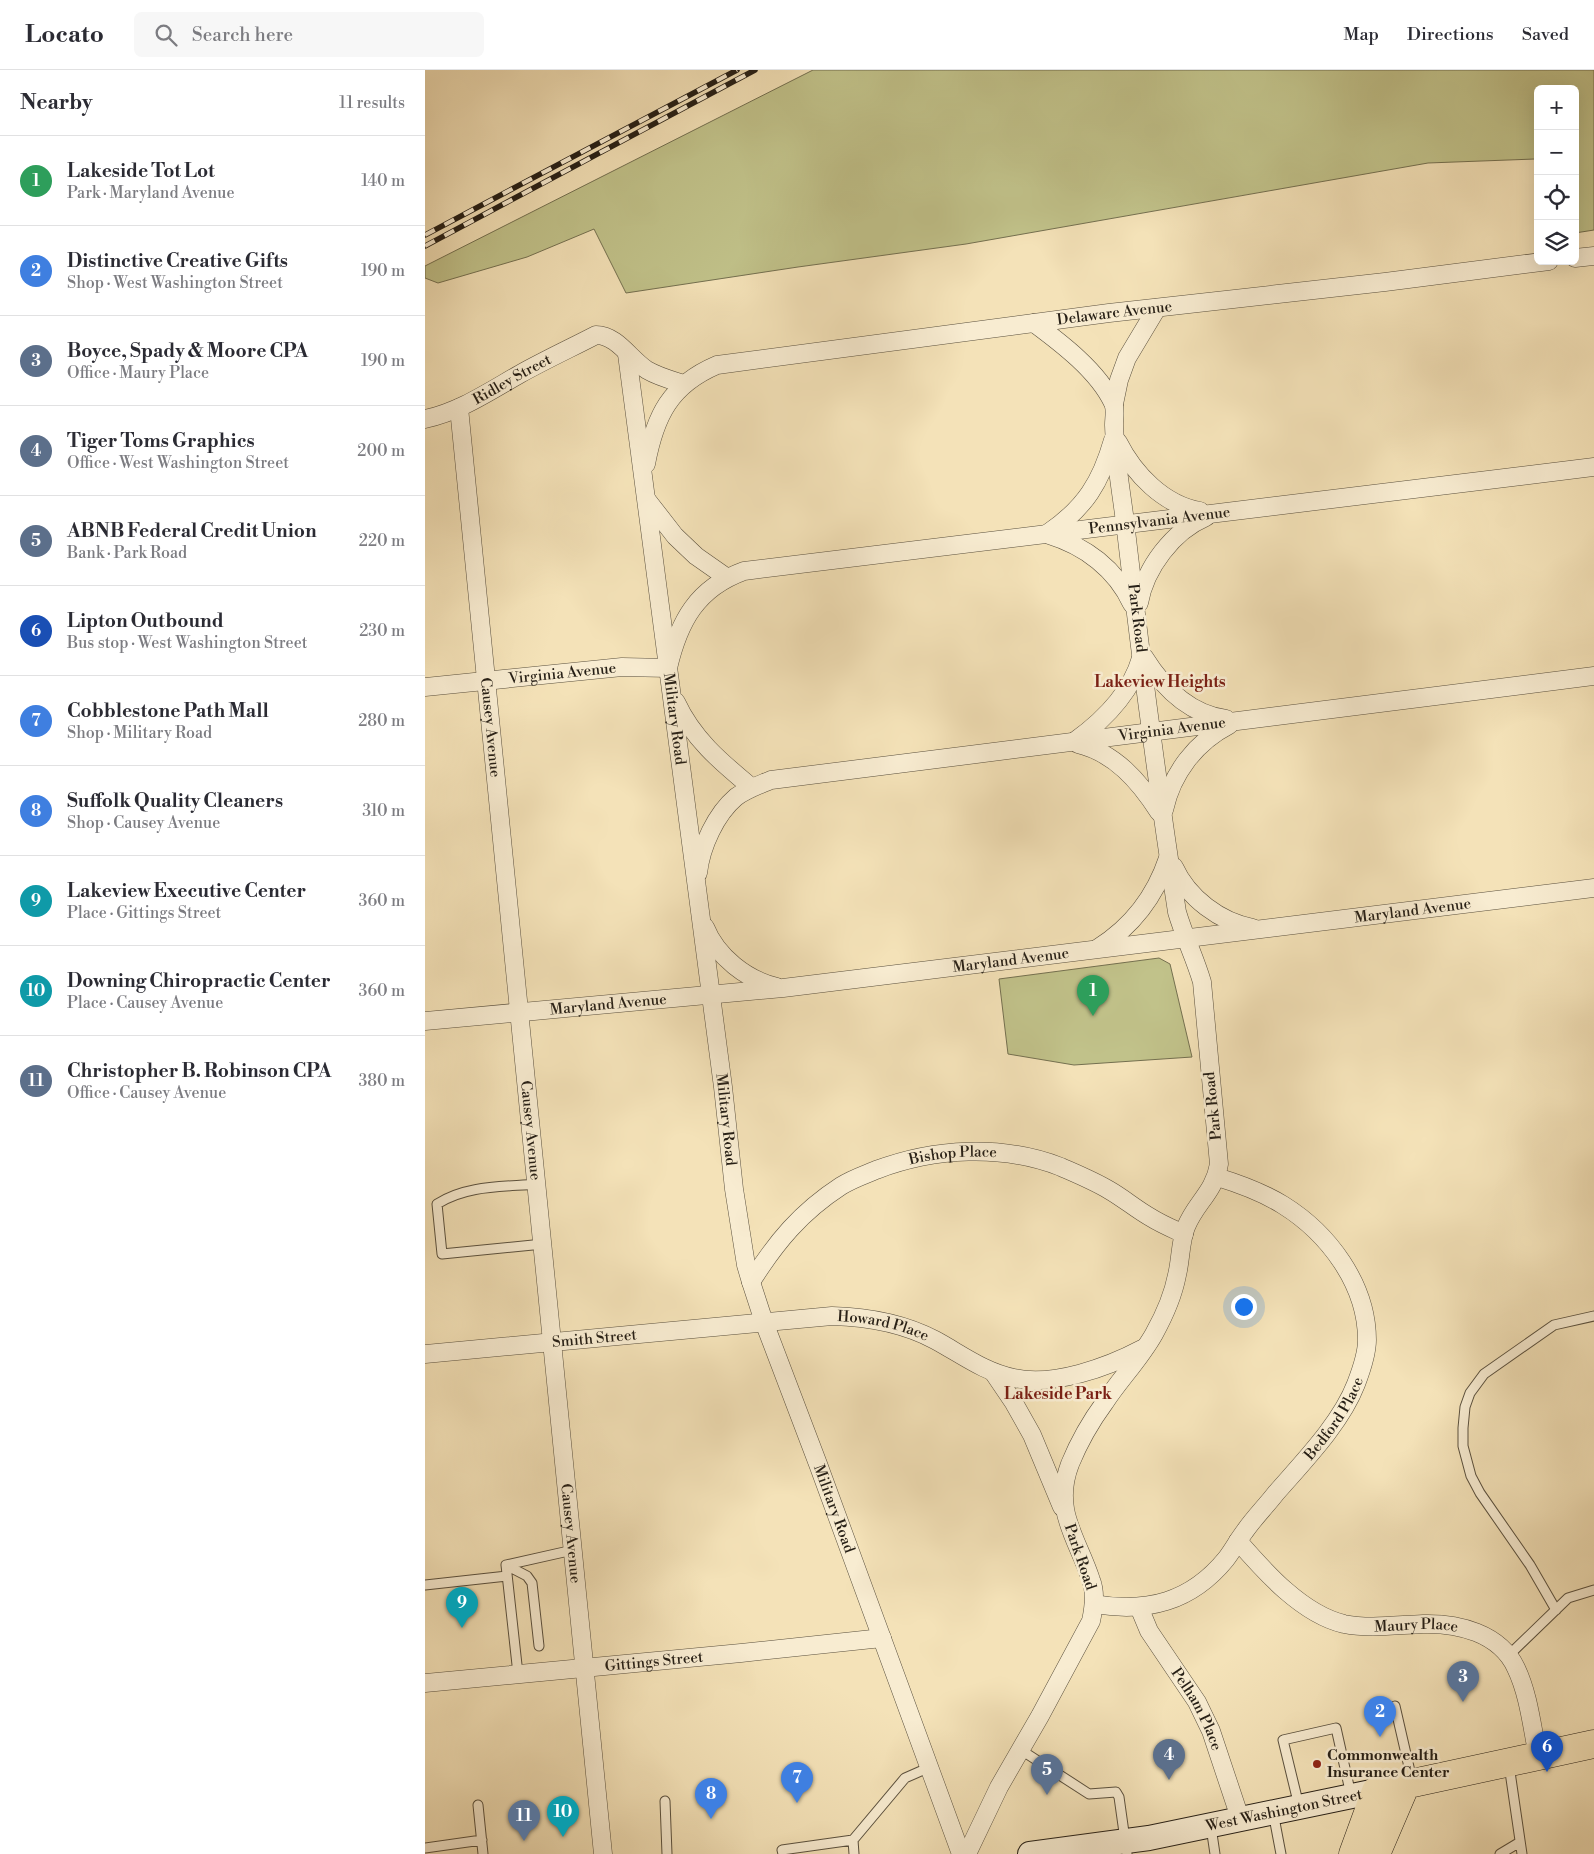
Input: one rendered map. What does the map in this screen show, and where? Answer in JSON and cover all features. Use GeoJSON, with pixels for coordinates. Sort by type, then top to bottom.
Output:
{"type":"FeatureCollection","features":[{"type":"Feature","properties":{"kind":"main road","name":"West Washington Street"},"geometry":{"type":"LineString","coordinates":[[1030,1854],[1126,1848],[1210,1824],[1594,1744]]}},
{"type":"Feature","properties":{"kind":"main road"},"geometry":{"type":"LineString","coordinates":[[1376,1854],[1410,1783]]}},
{"type":"Feature","properties":{"kind":"main road"},"geometry":{"type":"LineString","coordinates":[[1353,1854],[1363,1793]]}},
{"type":"Feature","properties":{"kind":"street"},"geometry":{"type":"LineString","coordinates":[[1579,258],[1594,256]]}},
{"type":"Feature","properties":{"kind":"street","name":"Delaware Avenue"},"geometry":{"type":"LineString","coordinates":[[643,479],[650,444],[663,410],[684,384],[700,373],[717,365],[1033,323],[1534,263]]}},
{"type":"Feature","properties":{"kind":"street","name":"Park Road"},"geometry":{"type":"LineString","coordinates":[[967,1854],[999,1787],[1089,1627],[1094,1604],[1092,1581],[1072,1536],[1066,1515],[1065,1485],[1070,1465],[1085,1433],[1104,1402],[1147,1346],[1170,1301],[1177,1275],[1184,1234],[1196,1209],[1212,1188],[1217,1177],[1219,1164],[1202,982],[1197,962],[1186,939],[1177,912],[1163,818],[1115,435],[1115,404],[1119,380],[1127,358],[1157,308]]}},
{"type":"Feature","properties":{"kind":"street"},"geometry":{"type":"LineString","coordinates":[[1033,323],[1059,341],[1085,366],[1103,386],[1115,404]]}},
{"type":"Feature","properties":{"kind":"street","name":"Ridley Street"},"geometry":{"type":"LineString","coordinates":[[425,418],[438,416],[459,408],[535,366],[597,336],[605,335],[613,339],[627,354]]}},
{"type":"Feature","properties":{"kind":"street"},"geometry":{"type":"LineString","coordinates":[[627,354],[649,371],[666,379],[684,384]]}},
{"type":"Feature","properties":{"kind":"street","name":"Military Road"},"geometry":{"type":"LineString","coordinates":[[627,354],[723,1087],[733,1189],[747,1265],[764,1322],[961,1854]]}},
{"type":"Feature","properties":{"kind":"street","name":"Causey Avenue"},"geometry":{"type":"LineString","coordinates":[[459,408],[603,1854]]}},
{"type":"Feature","properties":{"kind":"street"},"geometry":{"type":"LineString","coordinates":[[1115,435],[1136,470],[1152,487],[1184,507],[1198,511],[1218,512]]}},
{"type":"Feature","properties":{"kind":"street"},"geometry":{"type":"LineString","coordinates":[[1045,534],[1062,523],[1081,506],[1104,468],[1115,435]]}},
{"type":"Feature","properties":{"kind":"street","name":"Pennsylvania Avenue"},"geometry":{"type":"LineString","coordinates":[[668,668],[677,636],[687,617],[703,595],[726,578],[744,571],[1594,467]]}},
{"type":"Feature","properties":{"kind":"street"},"geometry":{"type":"LineString","coordinates":[[645,497],[675,536],[696,556],[726,578]]}},
{"type":"Feature","properties":{"kind":"street"},"geometry":{"type":"LineString","coordinates":[[1137,614],[1140,597],[1147,578],[1157,560],[1173,539],[1197,521],[1218,512]]}},
{"type":"Feature","properties":{"kind":"street"},"geometry":{"type":"LineString","coordinates":[[1045,534],[1079,547],[1103,564],[1116,578],[1129,597],[1137,614]]}},
{"type":"Feature","properties":{"kind":"street"},"geometry":{"type":"LineString","coordinates":[[1142,654],[1159,679],[1169,690],[1187,704],[1205,714],[1219,718],[1239,720]]}},
{"type":"Feature","properties":{"kind":"street"},"geometry":{"type":"LineString","coordinates":[[1072,743],[1107,716],[1120,700],[1132,680],[1142,654]]}},
{"type":"Feature","properties":{"kind":"street","name":"Virginia Avenue"},"geometry":{"type":"LineString","coordinates":[[425,687],[623,667],[668,668]]}},
{"type":"Feature","properties":{"kind":"street","name":"Virginia Avenue"},"geometry":{"type":"LineString","coordinates":[[751,787],[771,780],[1594,676]]}},
{"type":"Feature","properties":{"kind":"street"},"geometry":{"type":"LineString","coordinates":[[671,690],[681,713],[697,738],[713,756],[751,787],[725,809],[713,828],[705,845],[697,886]]}},
{"type":"Feature","properties":{"kind":"street"},"geometry":{"type":"LineString","coordinates":[[1163,818],[1169,792],[1179,771],[1189,757],[1203,742],[1239,720]]}},
{"type":"Feature","properties":{"kind":"street"},"geometry":{"type":"LineString","coordinates":[[1072,743],[1100,752],[1115,760],[1131,774],[1149,796],[1163,818]]}},
{"type":"Feature","properties":{"kind":"street"},"geometry":{"type":"LineString","coordinates":[[1169,855],[1177,874],[1203,904],[1236,924],[1261,930]]}},
{"type":"Feature","properties":{"kind":"street"},"geometry":{"type":"LineString","coordinates":[[1094,950],[1119,934],[1136,917],[1150,898],[1161,878],[1169,855]]}},
{"type":"Feature","properties":{"kind":"street","name":"Maryland Avenue"},"geometry":{"type":"LineString","coordinates":[[425,1021],[783,988],[1594,888]]}},
{"type":"Feature","properties":{"kind":"street"},"geometry":{"type":"LineString","coordinates":[[700,913],[707,932],[717,948],[731,962],[760,982],[783,988]]}},
{"type":"Feature","properties":{"kind":"street","name":"Bishop Place"},"geometry":{"type":"LineString","coordinates":[[751,1282],[772,1250],[793,1225],[816,1204],[842,1185],[895,1163],[926,1156],[958,1152],[996,1152],[1028,1157],[1058,1166],[1110,1191],[1152,1218],[1184,1234]]}},
{"type":"Feature","properties":{"kind":"street","name":"Bedford Place"},"geometry":{"type":"LineString","coordinates":[[1094,1604],[1116,1608],[1139,1607],[1172,1600],[1191,1590],[1210,1576],[1227,1558],[1238,1541],[1328,1430],[1347,1402],[1363,1365],[1367,1341],[1363,1312],[1358,1294],[1348,1272],[1333,1248],[1311,1226],[1284,1205],[1239,1183],[1217,1177]]}},
{"type":"Feature","properties":{"kind":"street","name":"Howard Place"},"geometry":{"type":"LineString","coordinates":[[764,1322],[832,1316],[880,1320],[908,1328],[935,1340],[969,1361],[1015,1379],[1038,1380],[1094,1370],[1121,1360],[1147,1346]]}},
{"type":"Feature","properties":{"kind":"street","name":"Smith Street"},"geometry":{"type":"LineString","coordinates":[[425,1354],[764,1322]]}},
{"type":"Feature","properties":{"kind":"street"},"geometry":{"type":"LineString","coordinates":[[993,1372],[1014,1403],[1032,1436],[1066,1515]]}},
{"type":"Feature","properties":{"kind":"street","name":"Maury Place"},"geometry":{"type":"LineString","coordinates":[[1238,1541],[1262,1568],[1289,1593],[1312,1610],[1329,1619],[1344,1624],[1363,1626],[1441,1623],[1460,1626],[1479,1633],[1496,1644],[1516,1667],[1522,1683],[1538,1756]]}},
{"type":"Feature","properties":{"kind":"street","name":"Pelham Place"},"geometry":{"type":"LineString","coordinates":[[1139,1607],[1149,1631],[1197,1702],[1211,1731],[1231,1786],[1240,1818]]}},
{"type":"Feature","properties":{"kind":"street","name":"Gittings Street"},"geometry":{"type":"LineString","coordinates":[[425,1683],[882,1638]]}},
{"type":"Feature","properties":{"kind":"lane"},"geometry":{"type":"LineString","coordinates":[[537,1184],[470,1190],[449,1196],[437,1204],[442,1254],[543,1244]]}},
{"type":"Feature","properties":{"kind":"lane"},"geometry":{"type":"LineString","coordinates":[[1556,1610],[1531,1565],[1471,1476],[1463,1446],[1465,1407],[1471,1392],[1484,1374],[1554,1324],[1594,1316]]}},
{"type":"Feature","properties":{"kind":"lane"},"geometry":{"type":"LineString","coordinates":[[506,1565],[573,1550]]}},
{"type":"Feature","properties":{"kind":"lane"},"geometry":{"type":"LineString","coordinates":[[506,1565],[518,1674]]}},
{"type":"Feature","properties":{"kind":"lane"},"geometry":{"type":"LineString","coordinates":[[506,1565],[527,1576],[532,1583],[539,1646]]}},
{"type":"Feature","properties":{"kind":"lane"},"geometry":{"type":"LineString","coordinates":[[425,1584],[507,1576]]}},
{"type":"Feature","properties":{"kind":"lane"},"geometry":{"type":"LineString","coordinates":[[1508,1656],[1568,1598],[1594,1590]]}},
{"type":"Feature","properties":{"kind":"lane"},"geometry":{"type":"LineString","coordinates":[[1395,1706],[1410,1783]]}},
{"type":"Feature","properties":{"kind":"lane"},"geometry":{"type":"LineString","coordinates":[[1299,1806],[1283,1740],[1336,1728],[1363,1793]]}},
{"type":"Feature","properties":{"kind":"lane"},"geometry":{"type":"LineString","coordinates":[[1021,1750],[1089,1794],[1116,1792],[1119,1796],[1126,1848]]}},
{"type":"Feature","properties":{"kind":"lane"},"geometry":{"type":"LineString","coordinates":[[1508,1762],[1522,1854]]}},
{"type":"Feature","properties":{"kind":"lane"},"geometry":{"type":"LineString","coordinates":[[783,1854],[782,1850],[853,1840],[905,1778],[930,1767]]}},
{"type":"Feature","properties":{"kind":"lane"},"geometry":{"type":"LineString","coordinates":[[665,1801],[667,1854]]}},
{"type":"Feature","properties":{"kind":"lane"},"geometry":{"type":"LineString","coordinates":[[478,1805],[483,1854]]}},
{"type":"Feature","properties":{"kind":"lane"},"geometry":{"type":"LineString","coordinates":[[1273,1811],[1281,1854]]}},
{"type":"Feature","properties":{"kind":"lane"},"geometry":{"type":"LineString","coordinates":[[1210,1824],[1215,1854]]}},
{"type":"Feature","properties":{"kind":"lane"},"geometry":{"type":"LineString","coordinates":[[425,1848],[482,1840]]}},
{"type":"Feature","properties":{"kind":"lane"},"geometry":{"type":"LineString","coordinates":[[853,1840],[855,1854]]}},
{"type":"Feature","properties":{"kind":"lane"},"geometry":{"type":"LineString","coordinates":[[1500,1854],[1520,1842]]}},
{"type":"Feature","properties":{"kind":"green space"},"geometry":{"type":"Polygon","coordinates":[[[813,70],[1594,70],[1594,230],[1579,232],[1579,85],[1534,85],[1534,159],[1428,163],[966,244],[626,293],[594,229],[527,257],[438,283],[425,278],[425,266],[813,70]]]}},
{"type":"Feature","properties":{"kind":"green space"},"geometry":{"type":"Polygon","coordinates":[[[1159,958],[1170,964],[1192,1057],[1074,1065],[1008,1054],[999,979],[1159,958]]]}},
{"type":"Feature","properties":{"kind":"railway"},"geometry":{"type":"LineString","coordinates":[[425,235],[737,70]]}},
{"type":"Feature","properties":{"kind":"railway"},"geometry":{"type":"LineString","coordinates":[[425,246],[755,70]]}},
{"type":"Feature","properties":{"kind":"place","name":"Lakeside Tot Lot"},"geometry":{"type":"Point","coordinates":[1093,1016]}},
{"type":"Feature","properties":{"kind":"place","name":"Lakeview Executive Center"},"geometry":{"type":"Point","coordinates":[462,1628]}},
{"type":"Feature","properties":{"kind":"place","name":"Boyce, Spady & Moore CPA"},"geometry":{"type":"Point","coordinates":[1463,1702]}},
{"type":"Feature","properties":{"kind":"place","name":"Distinctive Creative Gifts"},"geometry":{"type":"Point","coordinates":[1380,1737]}},
{"type":"Feature","properties":{"kind":"place","name":"Commonwealth Insurance Center"},"geometry":{"type":"Point","coordinates":[1317,1764]}},
{"type":"Feature","properties":{"kind":"place","name":"Lipton Outbound"},"geometry":{"type":"Point","coordinates":[1547,1772]}},
{"type":"Feature","properties":{"kind":"place","name":"Tiger Toms Graphics"},"geometry":{"type":"Point","coordinates":[1169,1780]}},
{"type":"Feature","properties":{"kind":"place","name":"ABNB Federal Credit Union"},"geometry":{"type":"Point","coordinates":[1047,1795]}},
{"type":"Feature","properties":{"kind":"place","name":"Cobblestone Path Mall"},"geometry":{"type":"Point","coordinates":[797,1803]}},
{"type":"Feature","properties":{"kind":"place","name":"Suffolk Quality Cleaners"},"geometry":{"type":"Point","coordinates":[711,1819]}},
{"type":"Feature","properties":{"kind":"place","name":"Downing Chiropractic Center"},"geometry":{"type":"Point","coordinates":[563,1837]}},
{"type":"Feature","properties":{"kind":"place","name":"Christopher B. Robinson CPA"},"geometry":{"type":"Point","coordinates":[524,1841]}},
{"type":"Feature","properties":{"kind":"district","name":"Lakeview Heights"},"geometry":{"type":"Point","coordinates":[1160,682]}},
{"type":"Feature","properties":{"kind":"district","name":"Lakeside Park"},"geometry":{"type":"Point","coordinates":[1058,1394]}}]}
